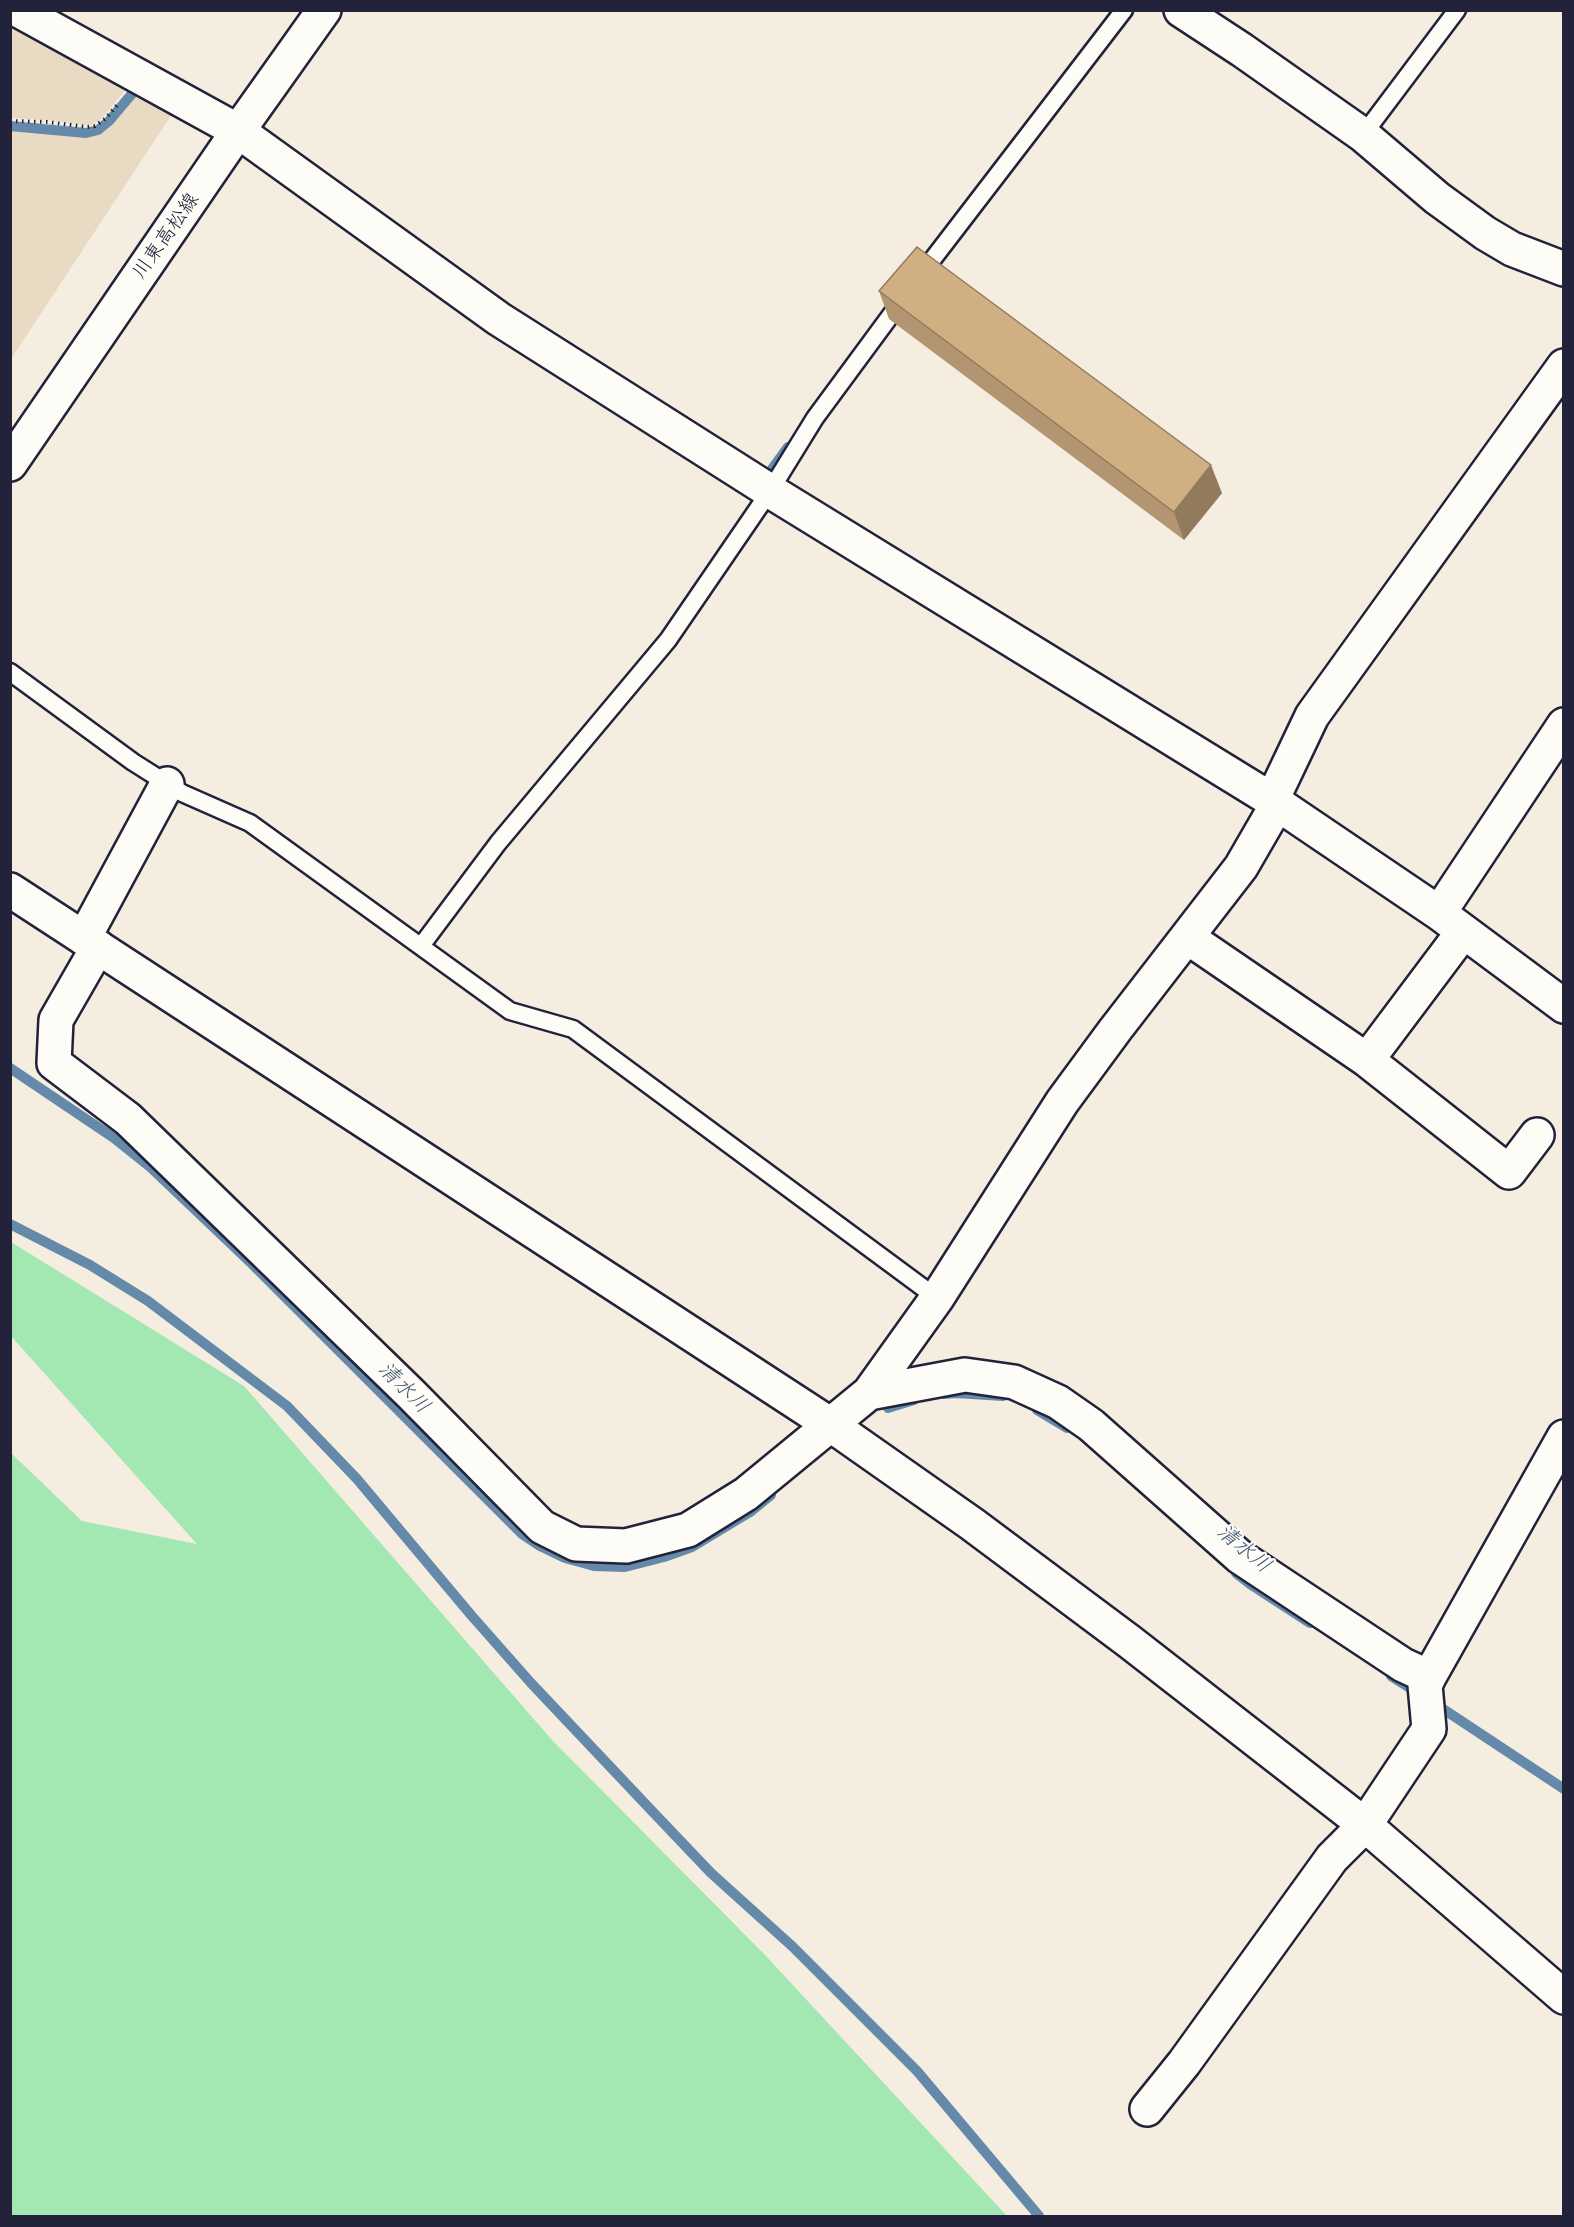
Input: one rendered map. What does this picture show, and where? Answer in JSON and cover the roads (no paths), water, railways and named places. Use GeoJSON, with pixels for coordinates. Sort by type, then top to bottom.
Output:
{"type":"FeatureCollection","features":[{"type":"Feature","properties":{"kind":"street"},"geometry":{"type":"LineString","coordinates":[[18,10],[238,130],[499,319],[770,491],[1275,802],[1451,922],[1563,1006]]}},
{"type":"Feature","properties":{"kind":"street","name":"川東高松線"},"geometry":{"type":"LineString","coordinates":[[10,464],[238,130],[324,10]]}},
{"type":"Feature","properties":{"kind":"street"},"geometry":{"type":"LineString","coordinates":[[1180,10],[1242,50],[1363,135],[1437,198],[1485,233],[1512,249],[1561,263]]}},
{"type":"Feature","properties":{"kind":"street"},"geometry":{"type":"LineString","coordinates":[[167,784],[56,1020],[54,1063],[128,1119],[411,1394],[542,1527],[576,1544],[626,1546],[688,1530],[746,1494],[869,1393],[937,1298],[1062,1102],[1241,867],[1275,802],[1312,716],[1563,366]]}},
{"type":"Feature","properties":{"kind":"street"},"geometry":{"type":"LineString","coordinates":[[1367,1060],[1451,922],[1535,765],[1563,726]]}},
{"type":"Feature","properties":{"kind":"street"},"geometry":{"type":"LineString","coordinates":[[10,890],[831,1425],[972,1524],[1121,1635],[1365,1825],[1563,1998]]}},
{"type":"Feature","properties":{"kind":"street"},"geometry":{"type":"LineString","coordinates":[[1187,937],[1367,1060],[1509,1172],[1537,1135]]}},
{"type":"Feature","properties":{"kind":"street"},"geometry":{"type":"LineString","coordinates":[[869,1393],[965,1375],[1014,1382],[1058,1402],[1091,1425],[1240,1557],[1427,1681]]}},
{"type":"Feature","properties":{"kind":"street"},"geometry":{"type":"LineString","coordinates":[[1147,2109],[1184,2063],[1332,1858],[1365,1825],[1430,1729],[1427,1681],[1563,1437]]}},
{"type":"Feature","properties":{"kind":"lane"},"geometry":{"type":"LineString","coordinates":[[421,946],[498,843],[668,640],[770,491],[815,418],[936,254],[1032,133],[1124,10]]}},
{"type":"Feature","properties":{"kind":"lane"},"geometry":{"type":"LineString","coordinates":[[1363,135],[1457,10]]}},
{"type":"Feature","properties":{"kind":"lane"},"geometry":{"type":"LineString","coordinates":[[10,672],[133,762],[167,784],[250,823],[510,1011],[573,1029],[937,1298]]}},
{"type":"Feature","properties":{"kind":"waterway"},"geometry":{"type":"LineString","coordinates":[[10,126],[86,133],[98,130],[109,121],[136,89]]}},
{"type":"Feature","properties":{"kind":"waterway"},"geometry":{"type":"LineString","coordinates":[[772,469],[788,447]]}},
{"type":"Feature","properties":{"kind":"waterway","name":"清水川"},"geometry":{"type":"LineString","coordinates":[[10,1068],[114,1138],[149,1166],[252,1264],[522,1534],[540,1546],[565,1558],[594,1566],[625,1567],[692,1547],[750,1512],[771,1495]]}},
{"type":"Feature","properties":{"kind":"waterway"},"geometry":{"type":"LineString","coordinates":[[10,1224],[90,1265],[148,1301],[287,1406],[357,1479],[531,1683],[711,1873],[793,1947],[917,2071],[1039,2216]]}},
{"type":"Feature","properties":{"kind":"waterway","name":"清水川"},"geometry":{"type":"LineString","coordinates":[[944,1394],[1003,1396]]}},
{"type":"Feature","properties":{"kind":"waterway","name":"清水川"},"geometry":{"type":"LineString","coordinates":[[888,1408],[914,1400]]}},
{"type":"Feature","properties":{"kind":"waterway","name":"清水川"},"geometry":{"type":"LineString","coordinates":[[1037,1410],[1067,1428]]}},
{"type":"Feature","properties":{"kind":"waterway","name":"清水川"},"geometry":{"type":"LineString","coordinates":[[1236,1573],[1310,1623]]}},
{"type":"Feature","properties":{"kind":"waterway","name":"清水川"},"geometry":{"type":"LineString","coordinates":[[1391,1676],[1421,1695]]}},
{"type":"Feature","properties":{"kind":"waterway","name":"清水川"},"geometry":{"type":"LineString","coordinates":[[1434,1703],[1564,1789]]}}]}
